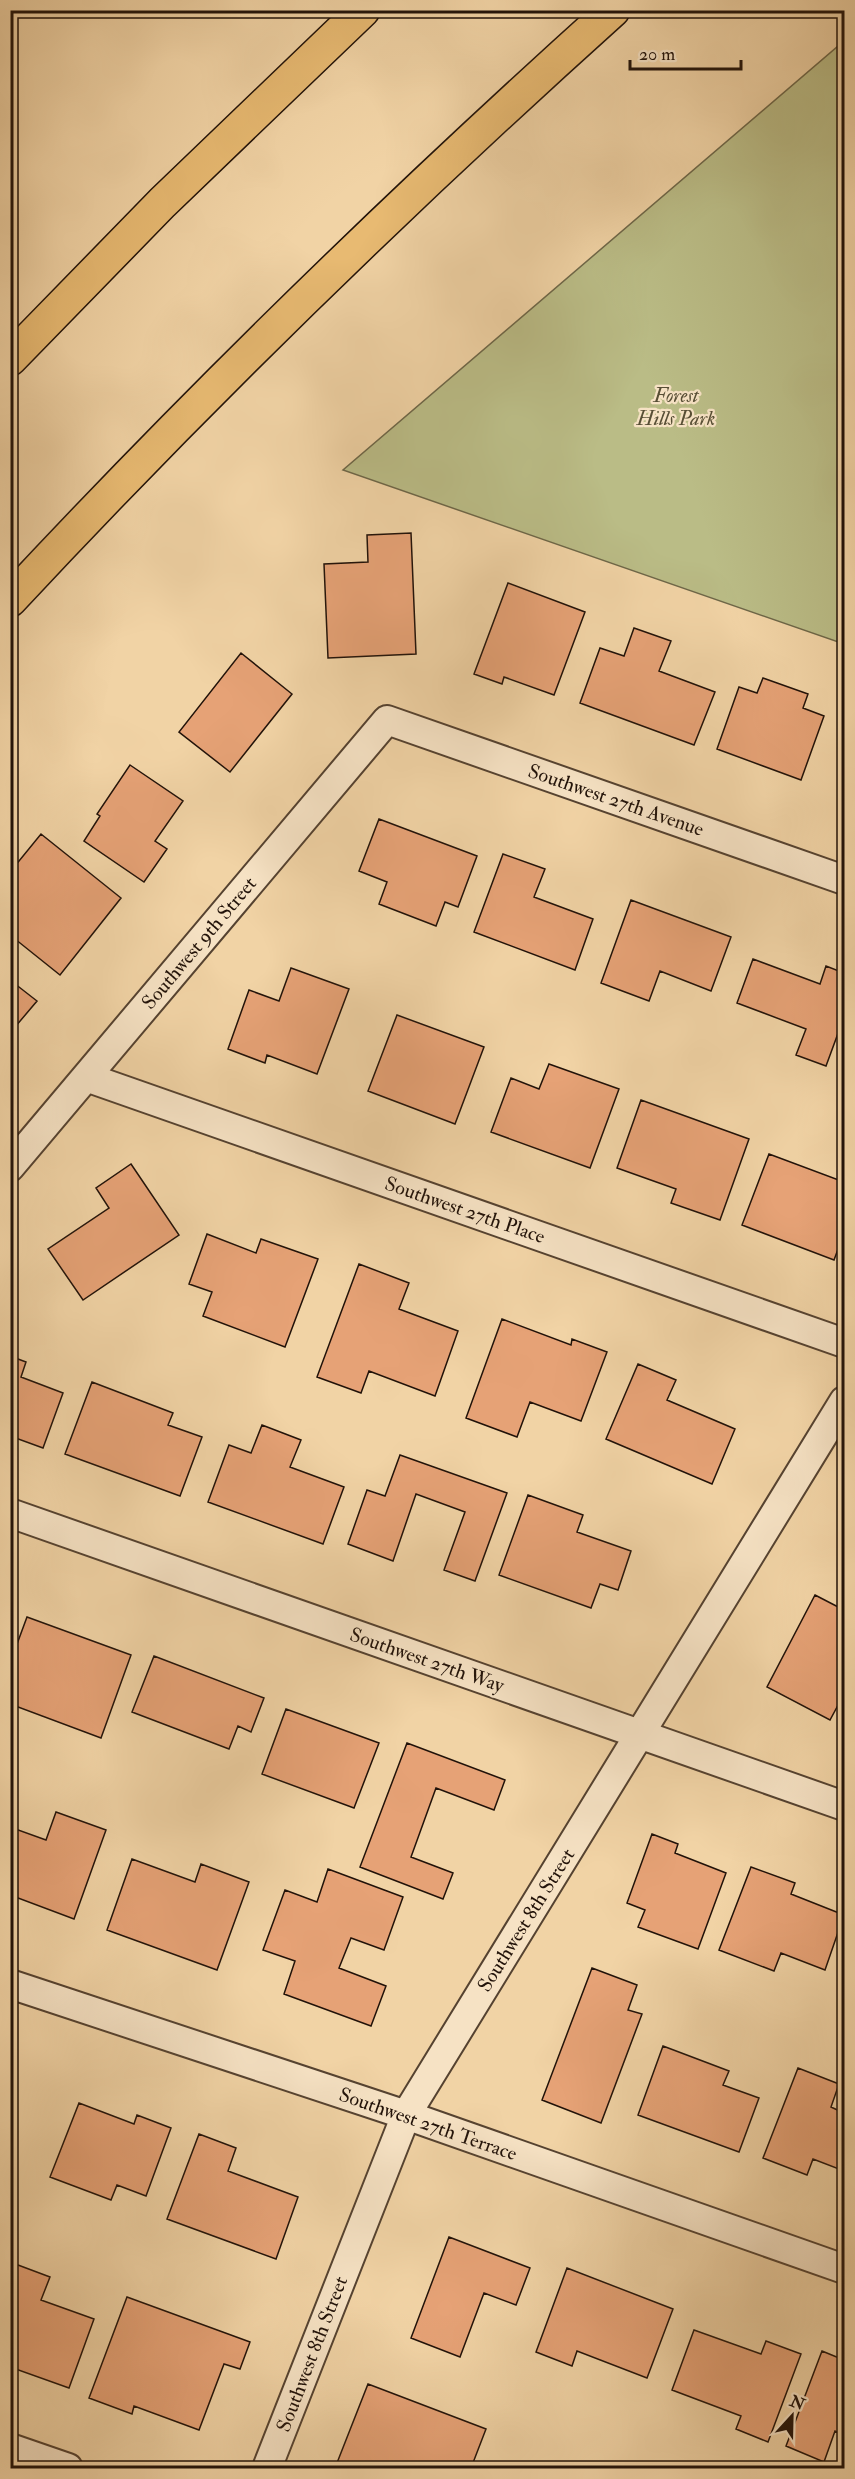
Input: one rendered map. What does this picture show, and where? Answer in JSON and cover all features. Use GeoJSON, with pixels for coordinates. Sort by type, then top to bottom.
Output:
{"type":"FeatureCollection","features":[{"type":"Feature","properties":{"kind":"highway"},"geometry":{"type":"LineString","coordinates":[[10,359],[162,203],[363,10]]}},
{"type":"Feature","properties":{"kind":"highway"},"geometry":{"type":"LineString","coordinates":[[10,600],[197,405],[291,311],[485,126],[613,10]]}},
{"type":"Feature","properties":{"kind":"street","name":"Southwest 27th Avenue"},"geometry":{"type":"LineString","coordinates":[[387,720],[844,880]]}},
{"type":"Feature","properties":{"kind":"street","name":"Southwest 9th Street"},"geometry":{"type":"LineString","coordinates":[[10,1167],[387,720]]}},
{"type":"Feature","properties":{"kind":"street","name":"Southwest 27th Place"},"geometry":{"type":"LineString","coordinates":[[86,1077],[844,1343]]}},
{"type":"Feature","properties":{"kind":"street","name":"Southwest 8th Street"},"geometry":{"type":"LineString","coordinates":[[267,2469],[406,2115],[844,1401]]}},
{"type":"Feature","properties":{"kind":"street","name":"Southwest 27th Way"},"geometry":{"type":"LineString","coordinates":[[10,1514],[844,1806]]}},
{"type":"Feature","properties":{"kind":"street","name":"Southwest 27th Terrace"},"geometry":{"type":"LineString","coordinates":[[10,1984],[406,2115],[844,2269]]}},
{"type":"Feature","properties":{"kind":"street"},"geometry":{"type":"LineString","coordinates":[[10,2448],[68,2469]]}},
{"type":"Feature","properties":{"kind":"green space","name":"Forest Hills Park"},"geometry":{"type":"Polygon","coordinates":[[[844,41],[844,644],[343,470],[844,41]]]}},
{"type":"Feature","properties":{"kind":"building"},"geometry":{"type":"Polygon","coordinates":[[[411,533],[416,654],[328,658],[324,564],[368,562],[367,535],[411,533]]]}},
{"type":"Feature","properties":{"kind":"building"},"geometry":{"type":"Polygon","coordinates":[[[508,583],[585,612],[554,695],[504,677],[502,684],[474,674],[508,583]]]}},
{"type":"Feature","properties":{"kind":"building"},"geometry":{"type":"Polygon","coordinates":[[[634,628],[671,641],[659,671],[715,692],[694,745],[580,703],[600,648],[624,656],[634,628]]]}},
{"type":"Feature","properties":{"kind":"building"},"geometry":{"type":"Polygon","coordinates":[[[241,653],[292,694],[230,772],[179,732],[241,653]]]}},
{"type":"Feature","properties":{"kind":"building"},"geometry":{"type":"Polygon","coordinates":[[[763,678],[808,694],[803,708],[824,716],[801,780],[717,749],[739,687],[757,693],[763,678]]]}},
{"type":"Feature","properties":{"kind":"building"},"geometry":{"type":"Polygon","coordinates":[[[130,765],[183,801],[155,841],[167,849],[144,882],[84,841],[100,816],[97,814],[130,765]]]}},
{"type":"Feature","properties":{"kind":"building"},"geometry":{"type":"Polygon","coordinates":[[[844,779],[844,795],[839,793],[844,779]]]}},
{"type":"Feature","properties":{"kind":"building"},"geometry":{"type":"Polygon","coordinates":[[[379,819],[477,856],[458,907],[445,902],[436,926],[379,904],[387,882],[359,871],[379,819]]]}},
{"type":"Feature","properties":{"kind":"building"},"geometry":{"type":"Polygon","coordinates":[[[41,834],[121,898],[60,975],[10,935],[10,872],[41,834]]]}},
{"type":"Feature","properties":{"kind":"building"},"geometry":{"type":"Polygon","coordinates":[[[503,854],[545,869],[534,897],[593,919],[575,970],[474,932],[503,854]]]}},
{"type":"Feature","properties":{"kind":"building"},"geometry":{"type":"Polygon","coordinates":[[[631,900],[731,937],[711,991],[660,971],[649,1001],[601,983],[631,900]]]}},
{"type":"Feature","properties":{"kind":"building"},"geometry":{"type":"Polygon","coordinates":[[[753,959],[820,984],[826,966],[844,973],[844,1017],[826,1066],[796,1055],[806,1029],[737,1003],[753,959]]]}},
{"type":"Feature","properties":{"kind":"building"},"geometry":{"type":"Polygon","coordinates":[[[291,968],[349,989],[317,1074],[267,1055],[265,1063],[228,1049],[249,990],[279,1001],[291,968]]]}},
{"type":"Feature","properties":{"kind":"building"},"geometry":{"type":"Polygon","coordinates":[[[10,980],[37,1001],[10,1033],[10,980]]]}},
{"type":"Feature","properties":{"kind":"building"},"geometry":{"type":"Polygon","coordinates":[[[397,1015],[484,1047],[455,1124],[368,1091],[397,1015]]]}},
{"type":"Feature","properties":{"kind":"building"},"geometry":{"type":"Polygon","coordinates":[[[549,1064],[619,1089],[590,1168],[491,1132],[511,1078],[539,1089],[549,1064]]]}},
{"type":"Feature","properties":{"kind":"building"},"geometry":{"type":"Polygon","coordinates":[[[641,1100],[749,1139],[720,1220],[671,1203],[676,1189],[617,1168],[641,1100]]]}},
{"type":"Feature","properties":{"kind":"building"},"geometry":{"type":"Polygon","coordinates":[[[769,1154],[844,1182],[844,1233],[834,1260],[742,1225],[769,1154]]]}},
{"type":"Feature","properties":{"kind":"building"},"geometry":{"type":"Polygon","coordinates":[[[131,1164],[179,1235],[83,1300],[48,1249],[109,1208],[96,1188],[131,1164]]]}},
{"type":"Feature","properties":{"kind":"building"},"geometry":{"type":"Polygon","coordinates":[[[207,1234],[256,1253],[261,1239],[318,1259],[285,1347],[203,1316],[212,1292],[189,1284],[207,1234]]]}},
{"type":"Feature","properties":{"kind":"building"},"geometry":{"type":"Polygon","coordinates":[[[359,1264],[409,1283],[399,1309],[458,1331],[435,1396],[369,1371],[361,1393],[317,1377],[359,1264]]]}},
{"type":"Feature","properties":{"kind":"building"},"geometry":{"type":"Polygon","coordinates":[[[502,1319],[571,1345],[572,1339],[607,1352],[581,1421],[530,1402],[517,1437],[466,1418],[502,1319]]]}},
{"type":"Feature","properties":{"kind":"building"},"geometry":{"type":"Polygon","coordinates":[[[10,1356],[26,1362],[21,1377],[63,1393],[43,1448],[10,1436],[10,1356]]]}},
{"type":"Feature","properties":{"kind":"building"},"geometry":{"type":"Polygon","coordinates":[[[638,1364],[676,1380],[667,1400],[735,1429],[712,1484],[606,1439],[638,1364]]]}},
{"type":"Feature","properties":{"kind":"building"},"geometry":{"type":"Polygon","coordinates":[[[92,1382],[173,1413],[168,1425],[202,1437],[180,1496],[65,1454],[92,1382]]]}},
{"type":"Feature","properties":{"kind":"building"},"geometry":{"type":"Polygon","coordinates":[[[262,1425],[301,1440],[290,1467],[344,1487],[323,1544],[208,1502],[229,1445],[251,1453],[262,1425]]]}},
{"type":"Feature","properties":{"kind":"building"},"geometry":{"type":"Polygon","coordinates":[[[400,1455],[507,1493],[475,1581],[444,1570],[465,1512],[416,1494],[393,1561],[348,1544],[367,1490],[385,1496],[400,1455]]]}},
{"type":"Feature","properties":{"kind":"building"},"geometry":{"type":"Polygon","coordinates":[[[528,1495],[583,1515],[577,1532],[631,1551],[618,1590],[600,1584],[591,1608],[499,1575],[528,1495]]]}},
{"type":"Feature","properties":{"kind":"building"},"geometry":{"type":"Polygon","coordinates":[[[815,1595],[844,1610],[844,1662],[839,1672],[844,1674],[844,1694],[830,1720],[767,1687],[815,1595]]]}},
{"type":"Feature","properties":{"kind":"building"},"geometry":{"type":"Polygon","coordinates":[[[27,1617],[131,1655],[101,1738],[10,1704],[10,1663],[27,1617]]]}},
{"type":"Feature","properties":{"kind":"building"},"geometry":{"type":"Polygon","coordinates":[[[154,1656],[264,1698],[251,1732],[238,1726],[229,1749],[132,1712],[154,1656]]]}},
{"type":"Feature","properties":{"kind":"building"},"geometry":{"type":"Polygon","coordinates":[[[286,1709],[379,1743],[354,1808],[262,1774],[286,1709]]]}},
{"type":"Feature","properties":{"kind":"building"},"geometry":{"type":"Polygon","coordinates":[[[407,1743],[505,1780],[494,1810],[436,1788],[411,1857],[453,1873],[443,1899],[360,1867],[407,1743]]]}},
{"type":"Feature","properties":{"kind":"building"},"geometry":{"type":"Polygon","coordinates":[[[56,1812],[106,1830],[74,1919],[10,1895],[10,1827],[46,1840],[56,1812]]]}},
{"type":"Feature","properties":{"kind":"building"},"geometry":{"type":"Polygon","coordinates":[[[652,1834],[678,1844],[675,1853],[726,1873],[698,1949],[638,1927],[645,1910],[627,1903],[652,1834]]]}},
{"type":"Feature","properties":{"kind":"building"},"geometry":{"type":"Polygon","coordinates":[[[132,1859],[195,1882],[201,1864],[249,1882],[217,1970],[107,1930],[132,1859]]]}},
{"type":"Feature","properties":{"kind":"building"},"geometry":{"type":"Polygon","coordinates":[[[751,1867],[795,1883],[791,1894],[844,1915],[825,1970],[781,1953],[774,1971],[719,1950],[751,1867]]]}},
{"type":"Feature","properties":{"kind":"building"},"geometry":{"type":"Polygon","coordinates":[[[328,1869],[403,1897],[384,1950],[351,1938],[339,1968],[386,1986],[371,2026],[284,1994],[295,1961],[263,1950],[285,1890],[317,1902],[328,1869]]]}},
{"type":"Feature","properties":{"kind":"building"},"geometry":{"type":"Polygon","coordinates":[[[592,1968],[637,1985],[628,2010],[642,2014],[601,2123],[542,2100],[592,1968]]]}},
{"type":"Feature","properties":{"kind":"building"},"geometry":{"type":"Polygon","coordinates":[[[663,2046],[729,2071],[723,2085],[759,2098],[739,2152],[638,2115],[663,2046]]]}},
{"type":"Feature","properties":{"kind":"building"},"geometry":{"type":"Polygon","coordinates":[[[798,2068],[839,2084],[831,2107],[844,2113],[844,2171],[813,2159],[807,2175],[763,2158],[798,2068]]]}},
{"type":"Feature","properties":{"kind":"building"},"geometry":{"type":"Polygon","coordinates":[[[79,2103],[134,2124],[137,2115],[171,2128],[146,2196],[117,2185],[111,2200],[50,2177],[79,2103]]]}},
{"type":"Feature","properties":{"kind":"building"},"geometry":{"type":"Polygon","coordinates":[[[199,2134],[236,2148],[228,2171],[298,2197],[276,2259],[167,2219],[199,2134]]]}},
{"type":"Feature","properties":{"kind":"building"},"geometry":{"type":"Polygon","coordinates":[[[449,2237],[530,2268],[516,2305],[484,2293],[460,2357],[411,2338],[449,2237]]]}},
{"type":"Feature","properties":{"kind":"building"},"geometry":{"type":"Polygon","coordinates":[[[10,2262],[50,2277],[41,2300],[94,2319],[69,2388],[10,2367],[10,2262]]]}},
{"type":"Feature","properties":{"kind":"building"},"geometry":{"type":"Polygon","coordinates":[[[567,2268],[673,2309],[647,2378],[577,2351],[572,2366],[536,2352],[567,2268]]]}},
{"type":"Feature","properties":{"kind":"building"},"geometry":{"type":"Polygon","coordinates":[[[127,2297],[250,2342],[240,2369],[224,2364],[199,2430],[134,2406],[132,2414],[89,2398],[127,2297]]]}},
{"type":"Feature","properties":{"kind":"building"},"geometry":{"type":"Polygon","coordinates":[[[694,2330],[761,2354],[766,2341],[801,2354],[768,2442],[736,2429],[741,2416],[672,2390],[694,2330]]]}},
{"type":"Feature","properties":{"kind":"building"},"geometry":{"type":"Polygon","coordinates":[[[822,2351],[844,2360],[844,2435],[835,2431],[824,2462],[786,2446],[822,2351]]]}},
{"type":"Feature","properties":{"kind":"building"},"geometry":{"type":"Polygon","coordinates":[[[368,2384],[486,2429],[471,2468],[335,2468],[368,2384]]]}}]}
